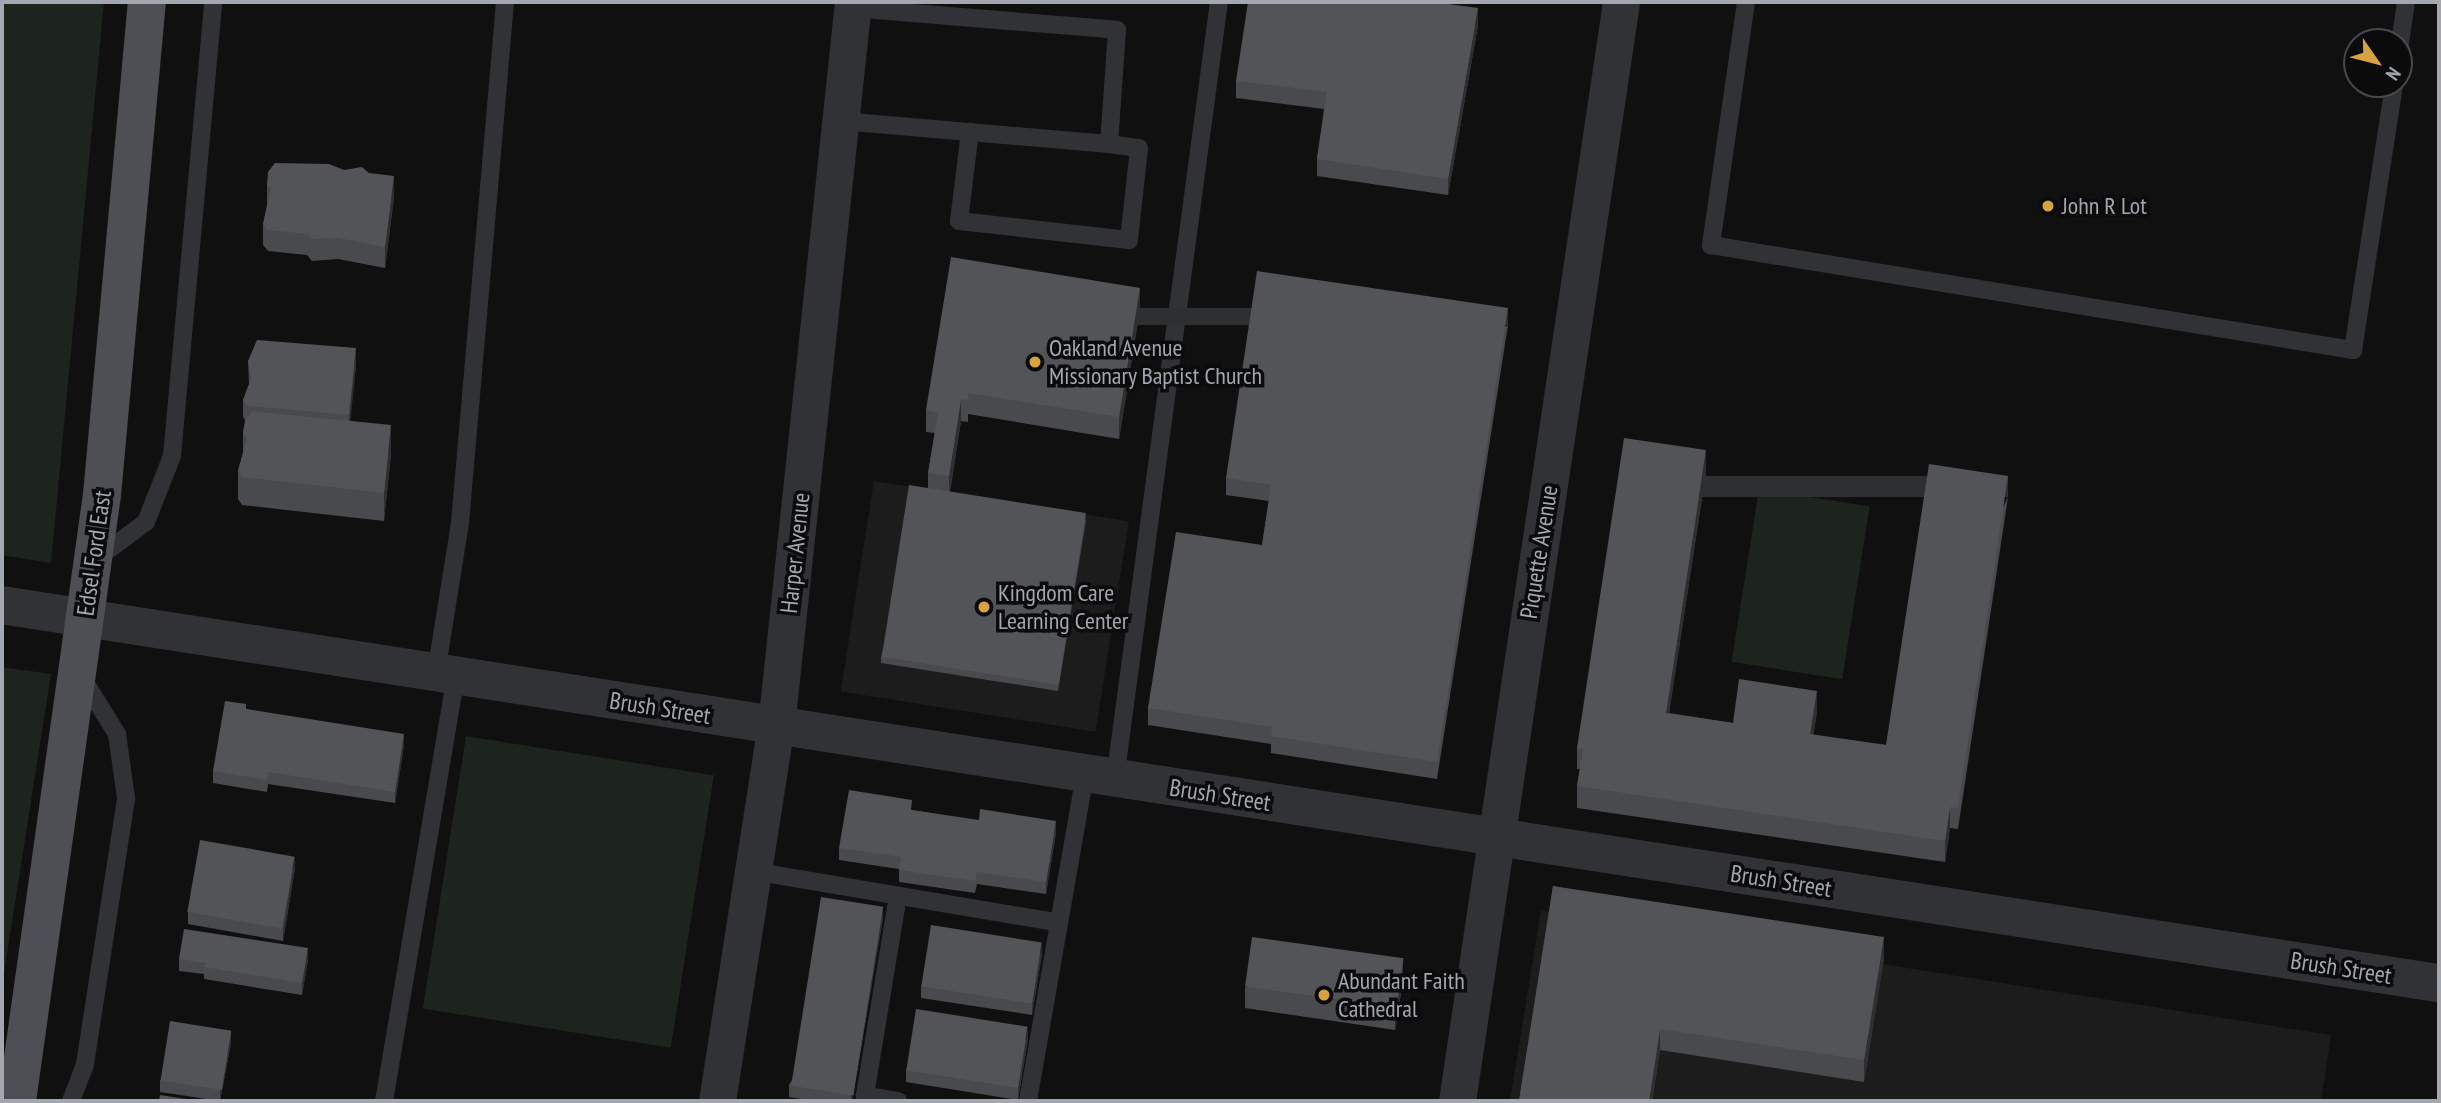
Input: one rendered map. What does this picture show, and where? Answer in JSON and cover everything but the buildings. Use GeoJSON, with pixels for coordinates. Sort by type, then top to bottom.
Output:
{"type":"FeatureCollection","features":[{"type":"Feature","properties":{"kind":"main road","name":"Edsel Ford East"},"geometry":{"type":"LineString","coordinates":[[17,1101],[93,561],[148,2]]}},
{"type":"Feature","properties":{"kind":"street","name":"Piquette Avenue"},"geometry":{"type":"LineString","coordinates":[[1457,1101],[1621,2]]}},
{"type":"Feature","properties":{"kind":"street","name":"Harper Avenue"},"geometry":{"type":"LineString","coordinates":[[717,1101],[776,726],[853,5]]}},
{"type":"Feature","properties":{"kind":"street","name":"Brush Street"},"geometry":{"type":"LineString","coordinates":[[3,605],[2439,983]]}},
{"type":"Feature","properties":{"kind":"lane"},"geometry":{"type":"LineString","coordinates":[[93,561],[146,522],[172,456],[213,2]]}},
{"type":"Feature","properties":{"kind":"lane"},"geometry":{"type":"LineString","coordinates":[[384,1101],[446,675],[505,2]]}},
{"type":"Feature","properties":{"kind":"lane"},"geometry":{"type":"LineString","coordinates":[[1028,1101],[1059,923],[1100,777],[1219,2]]}},
{"type":"Feature","properties":{"kind":"lane"},"geometry":{"type":"LineString","coordinates":[[1746,2],[1711,245],[2353,350],[2392,98]]}},
{"type":"Feature","properties":{"kind":"lane"},"geometry":{"type":"LineString","coordinates":[[2402,28],[2406,2]]}},
{"type":"Feature","properties":{"kind":"lane"},"geometry":{"type":"LineString","coordinates":[[853,5],[1117,30],[1109,144]]}},
{"type":"Feature","properties":{"kind":"lane"},"geometry":{"type":"LineString","coordinates":[[841,121],[970,132],[1109,144],[1139,148],[1129,240],[959,220],[970,132]]}},
{"type":"Feature","properties":{"kind":"lane"},"geometry":{"type":"LineString","coordinates":[[71,1101],[85,1064],[126,798],[117,734],[78,671]]}},
{"type":"Feature","properties":{"kind":"lane"},"geometry":{"type":"LineString","coordinates":[[753,871],[1059,923]]}},
{"type":"Feature","properties":{"kind":"lane"},"geometry":{"type":"LineString","coordinates":[[898,896],[865,1096],[898,1101]]}},
{"type":"Feature","properties":{"kind":"shaded area"},"geometry":{"type":"Polygon","coordinates":[[[2,2],[104,2],[51,563],[2,555],[2,2]]]}},
{"type":"Feature","properties":{"kind":"shaded area","name":"Kingdom Care Learning Center"},"geometry":{"type":"Polygon","coordinates":[[[874,481],[1129,521],[1096,732],[841,691],[874,481]]]}},
{"type":"Feature","properties":{"kind":"shaded area"},"geometry":{"type":"Polygon","coordinates":[[[1759,489],[1870,507],[1842,679],[1732,662],[1759,489]]]}},
{"type":"Feature","properties":{"kind":"shaded area"},"geometry":{"type":"Polygon","coordinates":[[[2,667],[51,674],[2,986],[2,667]]]}},
{"type":"Feature","properties":{"kind":"shaded area"},"geometry":{"type":"Polygon","coordinates":[[[466,736],[714,775],[671,1048],[423,1009],[466,736]]]}},
{"type":"Feature","properties":{"kind":"shaded area"},"geometry":{"type":"Polygon","coordinates":[[[1541,910],[2331,1035],[2321,1101],[1510,1101],[1541,910]]]}},
{"type":"Feature","properties":{"kind":"place","name":"John R Lot"},"geometry":{"type":"Point","coordinates":[2048,206]}},
{"type":"Feature","properties":{"kind":"place","name":"Oakland Avenue Missionary Baptist Church"},"geometry":{"type":"Point","coordinates":[1035,362]}},
{"type":"Feature","properties":{"kind":"place","name":"Kingdom Care Learning Center"},"geometry":{"type":"Point","coordinates":[984,607]}},
{"type":"Feature","properties":{"kind":"place","name":"Abundant Faith Cathedral"},"geometry":{"type":"Point","coordinates":[1324,995]}}]}
